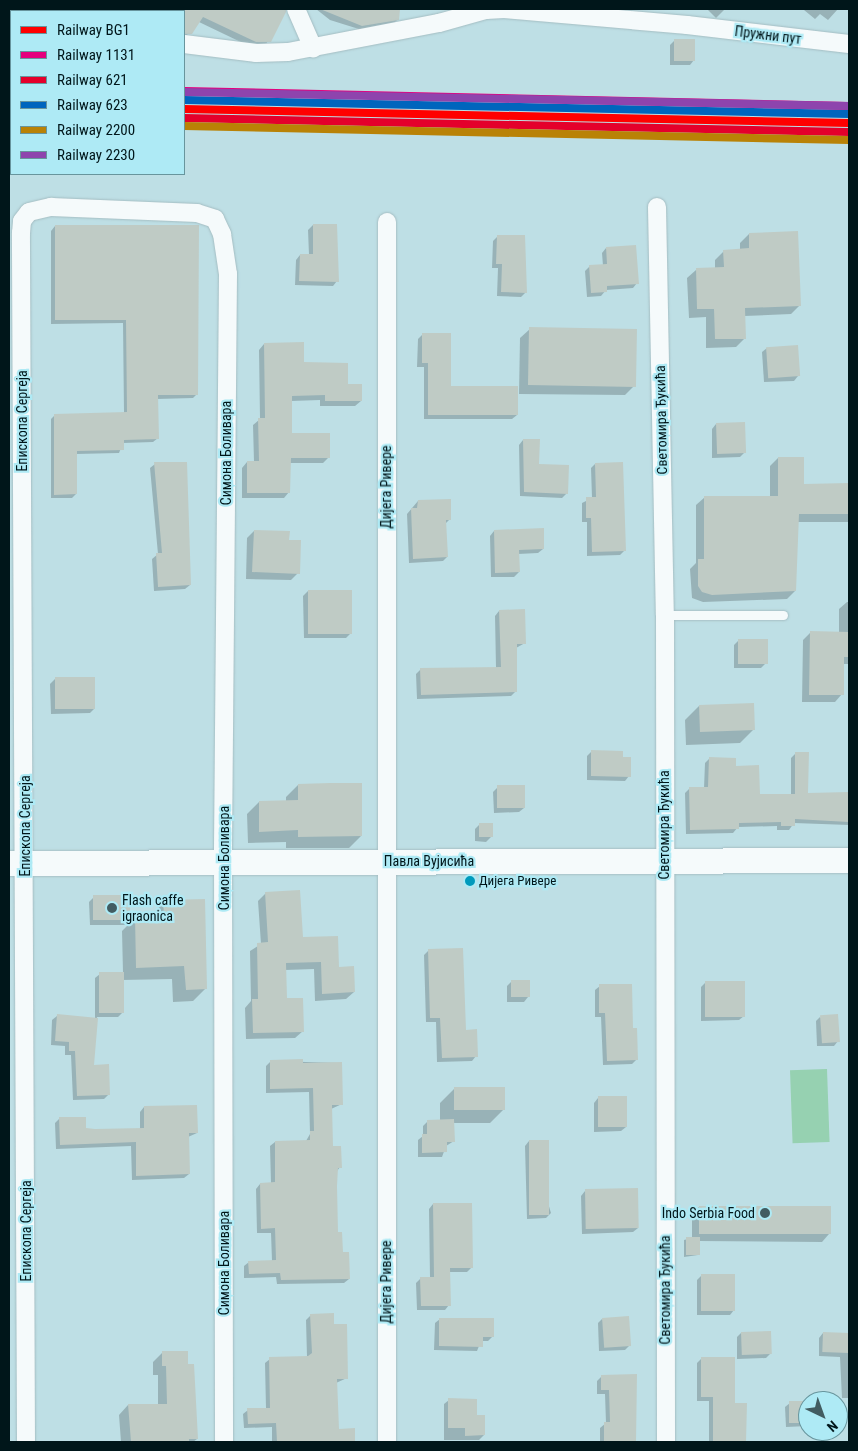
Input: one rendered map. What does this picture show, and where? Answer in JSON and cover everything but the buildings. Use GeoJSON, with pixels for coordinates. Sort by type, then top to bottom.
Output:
{"type":"FeatureCollection","features":[{"type":"Feature","properties":{"kind":"street"},"geometry":{"type":"LineString","coordinates":[[296,9],[313,48]]}},
{"type":"Feature","properties":{"kind":"street","name":"Пружни пут"},"geometry":{"type":"LineString","coordinates":[[185,44],[256,53],[313,48],[439,23],[486,9],[691,17],[849,44]]}},
{"type":"Feature","properties":{"kind":"street","name":"Симона Боливара"},"geometry":{"type":"LineString","coordinates":[[30,212],[51,206],[208,216],[220,225],[228,274],[223,861],[224,1442]]}},
{"type":"Feature","properties":{"kind":"street","name":"Светомира Ђукића"},"geometry":{"type":"LineString","coordinates":[[657,207],[665,615],[663,862],[666,1442]]}},
{"type":"Feature","properties":{"kind":"street","name":"Епископа Сергеја"},"geometry":{"type":"LineString","coordinates":[[26,1442],[17,863],[20,233],[22,221],[30,212]]}},
{"type":"Feature","properties":{"kind":"street","name":"Дијега Ривере"},"geometry":{"type":"LineString","coordinates":[[387,222],[384,861],[387,1442]]}},
{"type":"Feature","properties":{"kind":"street","name":"Павла Вујисића"},"geometry":{"type":"LineString","coordinates":[[17,863],[849,860]]}},
{"type":"Feature","properties":{"kind":"lane"},"geometry":{"type":"LineString","coordinates":[[665,615],[783,615]]}},
{"type":"Feature","properties":{"kind":"green space"},"geometry":{"type":"Polygon","coordinates":[[[827,1069],[830,1142],[793,1143],[790,1070],[827,1069]]]}},
{"type":"Feature","properties":{"kind":"rail line","name":"1131"},"geometry":{"type":"LineString","coordinates":[[185,91],[849,106]]}},
{"type":"Feature","properties":{"kind":"rail line","name":"2230"},"geometry":{"type":"LineString","coordinates":[[185,92],[849,106]]}},
{"type":"Feature","properties":{"kind":"rail line","name":"623"},"geometry":{"type":"LineString","coordinates":[[185,100],[849,114]]}},
{"type":"Feature","properties":{"kind":"rail line","name":"BG1"},"geometry":{"type":"LineString","coordinates":[[185,109],[849,123]]}},
{"type":"Feature","properties":{"kind":"rail line","name":"621"},"geometry":{"type":"LineString","coordinates":[[185,118],[849,132]]}},
{"type":"Feature","properties":{"kind":"rail line","name":"2200"},"geometry":{"type":"LineString","coordinates":[[185,126],[849,140]]}},
{"type":"Feature","properties":{"kind":"place","name":"Дијега Ривере"},"geometry":{"type":"Point","coordinates":[470,881]}},
{"type":"Feature","properties":{"kind":"place","name":"Flash caffe igraonica"},"geometry":{"type":"Point","coordinates":[112,908]}},
{"type":"Feature","properties":{"kind":"place","name":"Indo Serbia Food"},"geometry":{"type":"Point","coordinates":[765,1213]}}]}
